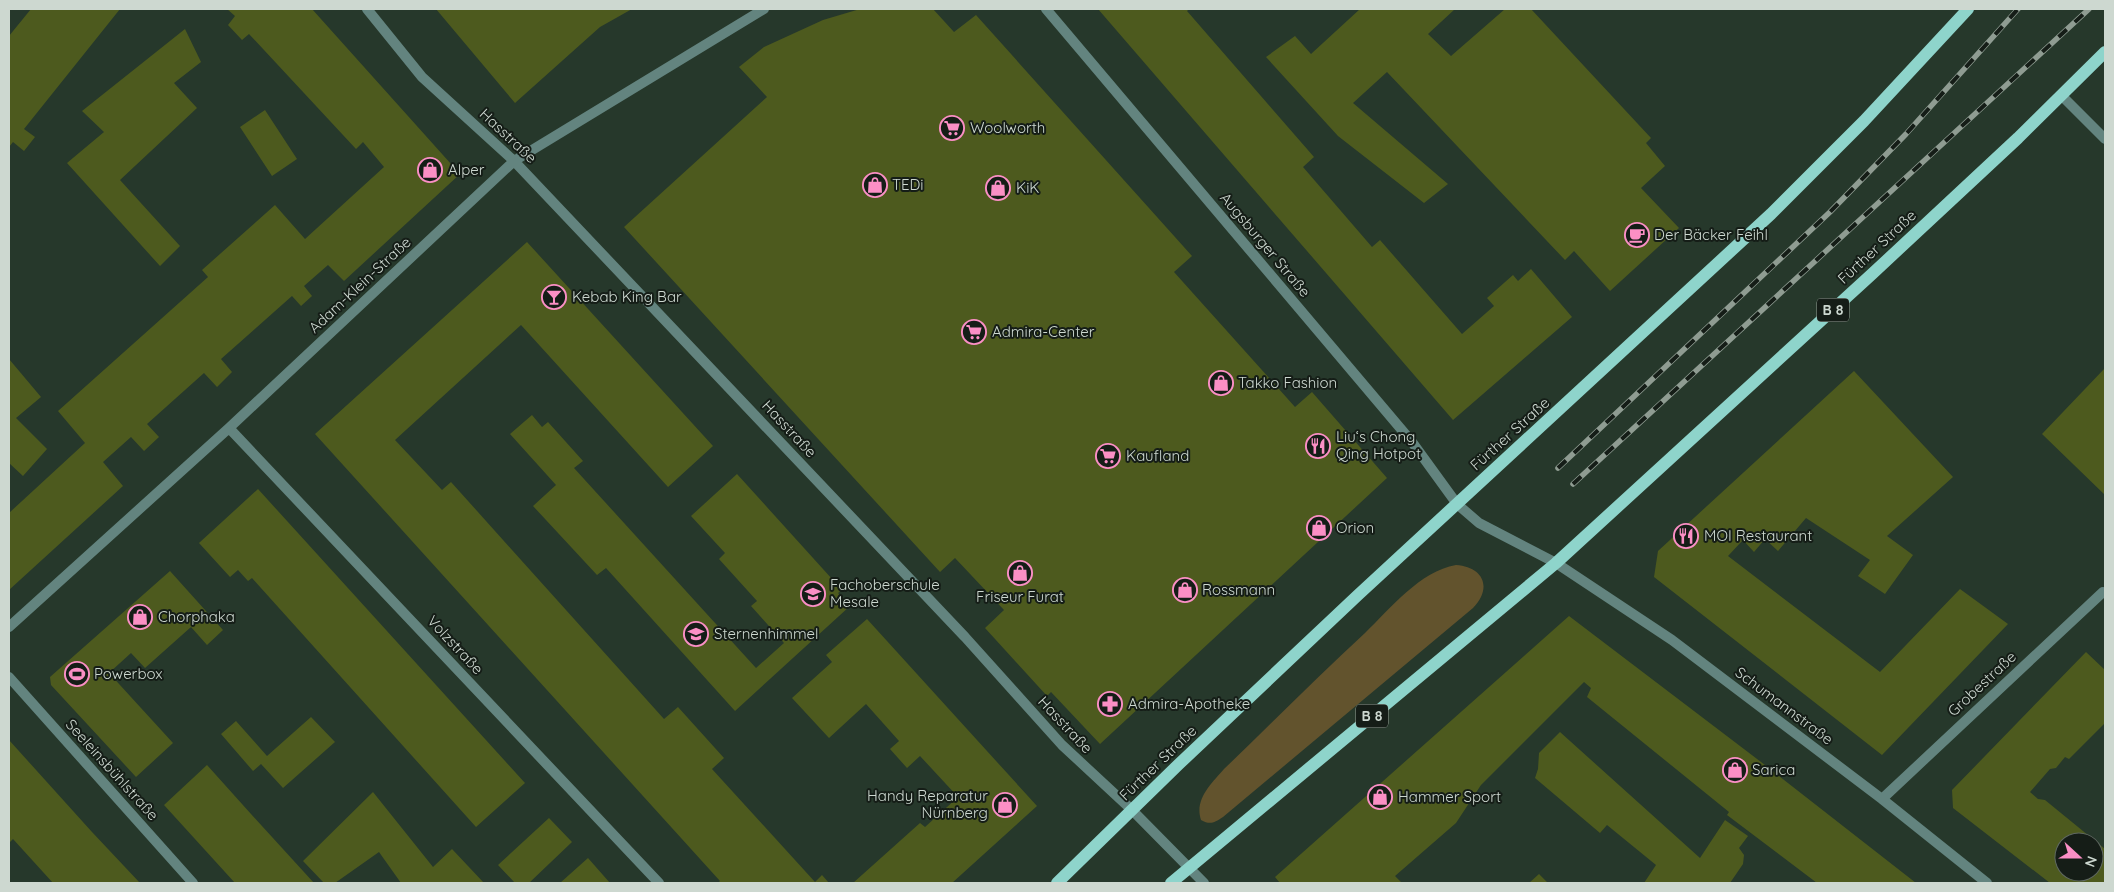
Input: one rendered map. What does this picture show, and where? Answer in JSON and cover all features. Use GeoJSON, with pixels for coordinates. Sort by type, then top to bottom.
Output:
{"type":"FeatureCollection","features":[{"type":"Feature","properties":{"kind":"main road","name":"Fürther Straße"},"geometry":{"type":"LineString","coordinates":[[1058,883],[1132,810],[1457,504],[1771,214],[1864,121],[1968,9]]}},
{"type":"Feature","properties":{"kind":"main road","name":"Fürther Straße"},"geometry":{"type":"LineString","coordinates":[[1171,883],[1556,563],[1872,274],[2105,52]]}},
{"type":"Feature","properties":{"kind":"street","name":"Hasstraße"},"geometry":{"type":"LineString","coordinates":[[367,9],[422,77],[514,160],[965,637],[1062,745],[1132,810],[1204,883]]}},
{"type":"Feature","properties":{"kind":"street","name":"Adam-Klein-Straße"},"geometry":{"type":"LineString","coordinates":[[9,627],[228,428],[514,160],[764,9]]}},
{"type":"Feature","properties":{"kind":"street","name":"Augsburger Straße"},"geometry":{"type":"LineString","coordinates":[[1046,9],[1412,442],[1457,504]]}},
{"type":"Feature","properties":{"kind":"street"},"geometry":{"type":"LineString","coordinates":[[2061,95],[2105,139]]}},
{"type":"Feature","properties":{"kind":"street","name":"Volzstraße"},"geometry":{"type":"LineString","coordinates":[[228,428],[659,883]]}},
{"type":"Feature","properties":{"kind":"street"},"geometry":{"type":"LineString","coordinates":[[1457,504],[1479,523],[1556,563]]}},
{"type":"Feature","properties":{"kind":"street","name":"Schumannstraße"},"geometry":{"type":"LineString","coordinates":[[1556,563],[1672,640],[1882,799],[1987,883]]}},
{"type":"Feature","properties":{"kind":"street","name":"Grobestraße"},"geometry":{"type":"LineString","coordinates":[[1882,799],[2103,592]]}},
{"type":"Feature","properties":{"kind":"street","name":"Seeleinsbühlstraße"},"geometry":{"type":"LineString","coordinates":[[9,677],[193,883]]}},
{"type":"Feature","properties":{"kind":"shaded area"},"geometry":{"type":"Polygon","coordinates":[[[1456,565],[1473,570],[1482,579],[1483,593],[1473,608],[1223,817],[1212,823],[1201,820],[1199,812],[1202,798],[1224,769],[1406,592],[1430,575],[1456,565]]]}},
{"type":"Feature","properties":{"kind":"building"},"geometry":{"type":"Polygon","coordinates":[[[31,9],[120,9],[24,129],[35,137],[24,151],[13,142],[9,147],[9,36],[31,9]]]}},
{"type":"Feature","properties":{"kind":"building"},"geometry":{"type":"Polygon","coordinates":[[[227,9],[312,9],[460,174],[344,281],[328,265],[304,286],[312,296],[301,306],[292,296],[221,359],[232,372],[217,387],[204,373],[147,424],[159,437],[144,451],[131,437],[103,462],[123,486],[9,590],[9,513],[85,443],[58,411],[208,277],[202,270],[275,205],[305,239],[384,167],[363,142],[356,149],[249,34],[242,40],[228,25],[235,16],[227,9]]]}},
{"type":"Feature","properties":{"kind":"building"},"geometry":{"type":"Polygon","coordinates":[[[436,9],[632,9],[600,27],[515,103],[436,9]]]}},
{"type":"Feature","properties":{"kind":"building","name":"Admira-Center"},"geometry":{"type":"Polygon","coordinates":[[[860,9],[933,9],[954,32],[976,15],[1192,256],[1174,272],[1295,407],[1312,392],[1387,478],[1100,744],[1051,692],[1047,696],[985,628],[1004,610],[955,558],[940,572],[624,227],[767,97],[739,67],[764,47],[823,20],[860,9]]]}},
{"type":"Feature","properties":{"kind":"building"},"geometry":{"type":"Polygon","coordinates":[[[1098,9],[1189,9],[1187,11],[1314,157],[1303,167],[1372,247],[1380,240],[1462,334],[1494,306],[1487,298],[1513,275],[1518,281],[1531,269],[1572,317],[1453,420],[1098,9]]]}},
{"type":"Feature","properties":{"kind":"building"},"geometry":{"type":"Polygon","coordinates":[[[1360,9],[1455,9],[1428,34],[1451,56],[1505,9],[1531,9],[1651,138],[1646,143],[1665,166],[1641,188],[1679,228],[1610,291],[1574,251],[1565,260],[1387,72],[1353,103],[1448,184],[1424,203],[1338,136],[1266,57],[1295,36],[1311,54],[1360,9]]]}},
{"type":"Feature","properties":{"kind":"building"},"geometry":{"type":"Polygon","coordinates":[[[185,29],[201,62],[174,83],[197,108],[120,180],[180,246],[160,266],[67,163],[104,132],[82,111],[185,29]]]}},
{"type":"Feature","properties":{"kind":"building"},"geometry":{"type":"Polygon","coordinates":[[[265,110],[297,159],[272,176],[240,127],[265,110]]]}},
{"type":"Feature","properties":{"kind":"building"},"geometry":{"type":"Polygon","coordinates":[[[527,242],[713,446],[668,487],[521,325],[395,440],[442,490],[451,482],[664,719],[678,707],[724,758],[712,769],[815,882],[822,875],[829,883],[718,883],[720,881],[315,434],[527,242]]]}},
{"type":"Feature","properties":{"kind":"building"},"geometry":{"type":"Polygon","coordinates":[[[9,359],[41,397],[16,418],[47,449],[23,476],[9,463],[9,359]]]}},
{"type":"Feature","properties":{"kind":"building"},"geometry":{"type":"Polygon","coordinates":[[[2105,368],[2105,495],[2042,434],[2105,368]]]}},
{"type":"Feature","properties":{"kind":"building"},"geometry":{"type":"Polygon","coordinates":[[[1854,371],[1953,477],[1887,536],[1913,555],[1885,594],[1858,576],[1870,560],[1806,518],[1778,551],[1765,539],[1754,552],[1743,540],[1728,556],[1880,672],[1960,589],[2008,624],[1882,755],[1654,577],[1658,551],[1854,371]]]}},
{"type":"Feature","properties":{"kind":"building"},"geometry":{"type":"Polygon","coordinates":[[[532,415],[542,427],[548,422],[583,461],[574,468],[756,668],[784,643],[751,606],[757,601],[719,559],[725,553],[691,516],[737,474],[842,590],[838,593],[850,606],[735,711],[606,568],[597,575],[533,506],[556,485],[510,434],[532,415]]]}},
{"type":"Feature","properties":{"kind":"building"},"geometry":{"type":"Polygon","coordinates":[[[258,489],[525,783],[476,827],[252,578],[248,581],[238,570],[230,577],[199,543],[258,489]]]}},
{"type":"Feature","properties":{"kind":"building"},"geometry":{"type":"Polygon","coordinates":[[[170,571],[223,630],[207,645],[191,627],[145,668],[131,653],[109,673],[173,743],[136,777],[51,685],[50,677],[170,571]]]}},
{"type":"Feature","properties":{"kind":"building"},"geometry":{"type":"Polygon","coordinates":[[[1569,616],[1916,883],[1817,883],[1727,815],[1729,812],[1587,697],[1591,688],[1584,682],[1481,785],[1456,823],[1395,876],[1402,883],[1280,883],[1275,877],[1569,616]]]}},
{"type":"Feature","properties":{"kind":"building"},"geometry":{"type":"Polygon","coordinates":[[[867,619],[1037,806],[952,883],[853,883],[920,823],[925,827],[958,797],[920,756],[907,768],[890,749],[899,741],[866,704],[829,738],[792,698],[832,662],[826,655],[867,619]]]}},
{"type":"Feature","properties":{"kind":"building"},"geometry":{"type":"Polygon","coordinates":[[[2086,652],[2105,670],[2105,723],[2069,759],[2065,757],[2056,768],[2050,769],[2030,792],[2038,799],[2045,800],[2084,832],[2054,832],[2054,882],[2104,882],[2104,848],[2105,883],[2050,883],[1953,808],[1952,790],[2086,652]]]}},
{"type":"Feature","properties":{"kind":"building"},"geometry":{"type":"Polygon","coordinates":[[[311,717],[335,742],[283,788],[261,764],[253,771],[221,734],[236,721],[267,756],[311,717]]]}},
{"type":"Feature","properties":{"kind":"building"},"geometry":{"type":"Polygon","coordinates":[[[1560,732],[1700,858],[1725,820],[1748,836],[1739,848],[1744,855],[1743,864],[1730,883],[1644,883],[1656,865],[1607,825],[1600,833],[1535,778],[1538,769],[1539,753],[1560,732]]]}},
{"type":"Feature","properties":{"kind":"building"},"geometry":{"type":"Polygon","coordinates":[[[9,740],[140,883],[53,883],[13,839],[9,843],[9,740]]]}},
{"type":"Feature","properties":{"kind":"building"},"geometry":{"type":"Polygon","coordinates":[[[207,765],[314,883],[235,883],[164,805],[207,765]]]}},
{"type":"Feature","properties":{"kind":"building"},"geometry":{"type":"Polygon","coordinates":[[[373,792],[433,867],[452,849],[484,883],[401,883],[379,852],[335,883],[324,883],[303,861],[373,792]]]}},
{"type":"Feature","properties":{"kind":"building"},"geometry":{"type":"Polygon","coordinates":[[[549,818],[572,842],[529,883],[515,883],[498,865],[549,818]]]}},
{"type":"Feature","properties":{"kind":"building"},"geometry":{"type":"Polygon","coordinates":[[[588,858],[610,883],[560,883],[588,858]]]}},
{"type":"Feature","properties":{"kind":"building"},"geometry":{"type":"Polygon","coordinates":[[[1539,874],[1548,883],[1529,883],[1539,874]]]}},
{"type":"Feature","properties":{"kind":"railway"},"geometry":{"type":"LineString","coordinates":[[1558,468],[1830,212],[1906,134],[2018,9]]}},
{"type":"Feature","properties":{"kind":"railway"},"geometry":{"type":"LineString","coordinates":[[1573,484],[2089,9]]}},
{"type":"Feature","properties":{"kind":"place","name":"Woolworth"},"geometry":{"type":"Point","coordinates":[952,128]}},
{"type":"Feature","properties":{"kind":"place","name":"Alper"},"geometry":{"type":"Point","coordinates":[430,170]}},
{"type":"Feature","properties":{"kind":"place","name":"TEDi"},"geometry":{"type":"Point","coordinates":[875,185]}},
{"type":"Feature","properties":{"kind":"place","name":"KiK"},"geometry":{"type":"Point","coordinates":[998,188]}},
{"type":"Feature","properties":{"kind":"place","name":"Der Bäcker Feihl"},"geometry":{"type":"Point","coordinates":[1637,235]}},
{"type":"Feature","properties":{"kind":"place","name":"Kebab King Bar"},"geometry":{"type":"Point","coordinates":[554,297]}},
{"type":"Feature","properties":{"kind":"place","name":"Admira-Center"},"geometry":{"type":"Point","coordinates":[974,332]}},
{"type":"Feature","properties":{"kind":"place","name":"Takko Fashion"},"geometry":{"type":"Point","coordinates":[1221,383]}},
{"type":"Feature","properties":{"kind":"place","name":"Liu‘s Chong Qing Hotpot"},"geometry":{"type":"Point","coordinates":[1318,446]}},
{"type":"Feature","properties":{"kind":"place","name":"Kaufland"},"geometry":{"type":"Point","coordinates":[1108,456]}},
{"type":"Feature","properties":{"kind":"place","name":"Orion"},"geometry":{"type":"Point","coordinates":[1319,528]}},
{"type":"Feature","properties":{"kind":"place","name":"MOI Restaurant"},"geometry":{"type":"Point","coordinates":[1686,536]}},
{"type":"Feature","properties":{"kind":"place","name":"Friseur Furat"},"geometry":{"type":"Point","coordinates":[1020,573]}},
{"type":"Feature","properties":{"kind":"place","name":"Rossmann"},"geometry":{"type":"Point","coordinates":[1185,590]}},
{"type":"Feature","properties":{"kind":"place","name":"Fachoberschule Mesale"},"geometry":{"type":"Point","coordinates":[813,594]}},
{"type":"Feature","properties":{"kind":"place","name":"Chorphaka"},"geometry":{"type":"Point","coordinates":[140,617]}},
{"type":"Feature","properties":{"kind":"place","name":"Sternenhimmel"},"geometry":{"type":"Point","coordinates":[696,634]}},
{"type":"Feature","properties":{"kind":"place","name":"Powerbox"},"geometry":{"type":"Point","coordinates":[77,674]}},
{"type":"Feature","properties":{"kind":"place","name":"Admira-Apotheke"},"geometry":{"type":"Point","coordinates":[1110,704]}},
{"type":"Feature","properties":{"kind":"place","name":"Sarica"},"geometry":{"type":"Point","coordinates":[1735,770]}},
{"type":"Feature","properties":{"kind":"place","name":"Hammer Sport"},"geometry":{"type":"Point","coordinates":[1380,797]}},
{"type":"Feature","properties":{"kind":"place","name":"Handy Reparatur Nürnberg"},"geometry":{"type":"Point","coordinates":[1005,805]}}]}
